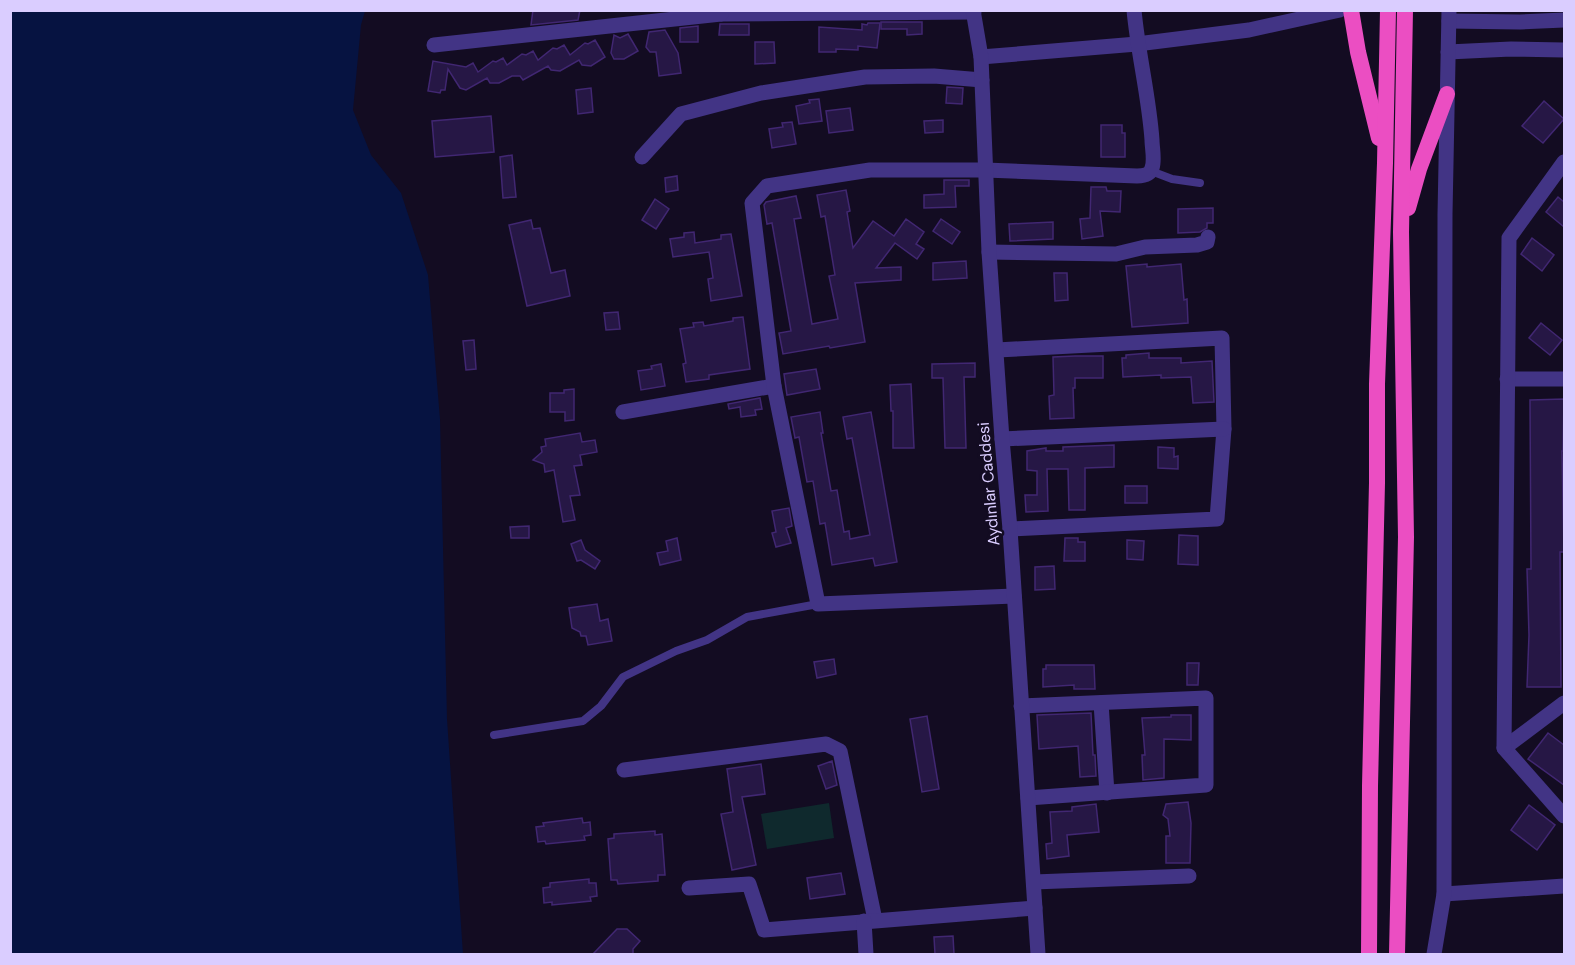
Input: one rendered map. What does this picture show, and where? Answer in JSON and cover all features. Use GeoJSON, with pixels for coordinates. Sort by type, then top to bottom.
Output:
{"type":"FeatureCollection","features":[{"type":"Feature","properties":{"kind":"highway"},"geometry":{"type":"LineString","coordinates":[[1351,10],[1358,52],[1385,163]]}},
{"type":"Feature","properties":{"kind":"highway"},"geometry":{"type":"LineString","coordinates":[[1369,954],[1377,384],[1388,10]]}},
{"type":"Feature","properties":{"kind":"highway"},"geometry":{"type":"LineString","coordinates":[[1397,954],[1406,537],[1401,232],[1405,10]]}},
{"type":"Feature","properties":{"kind":"highway"},"geometry":{"type":"LineString","coordinates":[[1401,232],[1419,169],[1447,94]]}},
{"type":"Feature","properties":{"kind":"street"},"geometry":{"type":"LineString","coordinates":[[1014,596],[818,604],[774,386],[752,203],[767,186],[870,170],[985,170],[1148,175],[1153,164],[1149,106],[1137,44],[1134,10]]}},
{"type":"Feature","properties":{"kind":"street"},"geometry":{"type":"LineString","coordinates":[[981,57],[1137,44],[1250,30],[1340,10]]}},
{"type":"Feature","properties":{"kind":"street"},"geometry":{"type":"LineString","coordinates":[[434,45],[721,12],[974,11]]}},
{"type":"Feature","properties":{"kind":"street","name":"Aydınlar Caddesi"},"geometry":{"type":"LineString","coordinates":[[974,11],[981,57],[989,252],[1038,954]]}},
{"type":"Feature","properties":{"kind":"street"},"geometry":{"type":"LineString","coordinates":[[1434,954],[1444,894],[1445,238],[1449,16],[1520,22],[1564,20]]}},
{"type":"Feature","properties":{"kind":"street"},"geometry":{"type":"LineString","coordinates":[[1448,52],[1564,49]]}},
{"type":"Feature","properties":{"kind":"street"},"geometry":{"type":"LineString","coordinates":[[642,157],[681,114],[761,93],[865,77],[934,76],[982,80]]}},
{"type":"Feature","properties":{"kind":"street"},"geometry":{"type":"LineString","coordinates":[[1564,162],[1509,238],[1504,748],[1564,816]]}},
{"type":"Feature","properties":{"kind":"street"},"geometry":{"type":"LineString","coordinates":[[989,252],[1116,254],[1145,247],[1197,244],[1207,242],[1208,237]]}},
{"type":"Feature","properties":{"kind":"street"},"geometry":{"type":"LineString","coordinates":[[997,351],[1222,338],[1224,429],[1217,519],[1010,529]]}},
{"type":"Feature","properties":{"kind":"street"},"geometry":{"type":"LineString","coordinates":[[1508,379],[1564,379]]}},
{"type":"Feature","properties":{"kind":"street"},"geometry":{"type":"LineString","coordinates":[[623,412],[774,386]]}},
{"type":"Feature","properties":{"kind":"street"},"geometry":{"type":"LineString","coordinates":[[1002,439],[1224,429]]}},
{"type":"Feature","properties":{"kind":"street"},"geometry":{"type":"LineString","coordinates":[[1021,706],[1206,698],[1206,785],[1028,798]]}},
{"type":"Feature","properties":{"kind":"street"},"geometry":{"type":"LineString","coordinates":[[1101,703],[1107,793]]}},
{"type":"Feature","properties":{"kind":"street"},"geometry":{"type":"LineString","coordinates":[[1504,748],[1564,703]]}},
{"type":"Feature","properties":{"kind":"street"},"geometry":{"type":"LineString","coordinates":[[624,770],[826,744],[840,751],[870,921],[866,954]]}},
{"type":"Feature","properties":{"kind":"street"},"geometry":{"type":"LineString","coordinates":[[1034,882],[1190,876]]}},
{"type":"Feature","properties":{"kind":"street"},"geometry":{"type":"LineString","coordinates":[[689,888],[749,884],[764,930],[1035,908]]}},
{"type":"Feature","properties":{"kind":"street"},"geometry":{"type":"LineString","coordinates":[[1444,894],[1564,886]]}},
{"type":"Feature","properties":{"kind":"lane"},"geometry":{"type":"LineString","coordinates":[[1151,171],[1172,179],[1200,183]]}},
{"type":"Feature","properties":{"kind":"lane"},"geometry":{"type":"LineString","coordinates":[[494,735],[583,721],[601,706],[623,676],[676,651],[707,640],[747,617],[818,604]]}},
{"type":"Feature","properties":{"kind":"green space"},"geometry":{"type":"Polygon","coordinates":[[[829,803],[834,838],[767,849],[761,814],[829,803]]]}},
{"type":"Feature","properties":{"kind":"shaded area"},"geometry":{"type":"Polygon","coordinates":[[[10,11],[365,11],[361,25],[353,110],[371,155],[401,193],[428,275],[440,419],[447,719],[463,954],[11,954],[10,11]]]}},
{"type":"Feature","properties":{"kind":"building"},"geometry":{"type":"Polygon","coordinates":[[[533,10],[580,10],[578,20],[531,25],[533,10]]]}},
{"type":"Feature","properties":{"kind":"building"},"geometry":{"type":"Polygon","coordinates":[[[881,22],[922,22],[922,34],[907,35],[907,29],[881,29],[881,22]]]}},
{"type":"Feature","properties":{"kind":"building"},"geometry":{"type":"Polygon","coordinates":[[[868,23],[880,23],[877,48],[858,46],[858,50],[836,49],[836,52],[819,52],[819,27],[862,30],[862,24],[867,25],[868,23]]]}},
{"type":"Feature","properties":{"kind":"building"},"geometry":{"type":"Polygon","coordinates":[[[720,24],[749,24],[749,35],[719,35],[720,24]]]}},
{"type":"Feature","properties":{"kind":"building"},"geometry":{"type":"Polygon","coordinates":[[[698,26],[698,42],[680,42],[680,28],[698,26]]]}},
{"type":"Feature","properties":{"kind":"building"},"geometry":{"type":"Polygon","coordinates":[[[665,30],[678,53],[681,73],[659,76],[656,52],[650,52],[646,47],[649,32],[665,30]]]}},
{"type":"Feature","properties":{"kind":"building"},"geometry":{"type":"Polygon","coordinates":[[[628,34],[638,51],[624,59],[614,59],[611,53],[614,35],[620,38],[628,34]]]}},
{"type":"Feature","properties":{"kind":"building"},"geometry":{"type":"Polygon","coordinates":[[[595,40],[605,57],[591,66],[582,65],[579,60],[560,71],[551,70],[548,66],[523,80],[520,76],[512,76],[499,83],[490,83],[487,78],[466,90],[460,88],[448,69],[445,90],[441,90],[440,93],[428,91],[433,61],[466,67],[473,63],[478,72],[493,61],[496,62],[503,58],[507,65],[522,54],[526,55],[533,51],[538,60],[553,48],[557,49],[564,45],[570,55],[585,43],[588,44],[595,40]]]}},
{"type":"Feature","properties":{"kind":"building"},"geometry":{"type":"Polygon","coordinates":[[[755,42],[774,42],[775,63],[755,64],[755,42]]]}},
{"type":"Feature","properties":{"kind":"building"},"geometry":{"type":"Polygon","coordinates":[[[947,87],[963,88],[962,104],[946,103],[947,87]]]}},
{"type":"Feature","properties":{"kind":"building"},"geometry":{"type":"Polygon","coordinates":[[[591,88],[593,112],[578,114],[576,90],[591,88]]]}},
{"type":"Feature","properties":{"kind":"building"},"geometry":{"type":"Polygon","coordinates":[[[819,99],[822,121],[799,124],[796,106],[810,103],[809,100],[819,99]]]}},
{"type":"Feature","properties":{"kind":"building"},"geometry":{"type":"Polygon","coordinates":[[[1544,101],[1564,119],[1543,143],[1522,126],[1544,101]]]}},
{"type":"Feature","properties":{"kind":"building"},"geometry":{"type":"Polygon","coordinates":[[[850,108],[853,130],[829,133],[826,111],[850,108]]]}},
{"type":"Feature","properties":{"kind":"building"},"geometry":{"type":"Polygon","coordinates":[[[491,116],[494,152],[435,157],[432,121],[491,116]]]}},
{"type":"Feature","properties":{"kind":"building"},"geometry":{"type":"Polygon","coordinates":[[[943,120],[943,132],[925,133],[924,121],[943,120]]]}},
{"type":"Feature","properties":{"kind":"building"},"geometry":{"type":"Polygon","coordinates":[[[792,122],[796,144],[772,148],[769,129],[783,127],[782,123],[792,122]]]}},
{"type":"Feature","properties":{"kind":"building"},"geometry":{"type":"Polygon","coordinates":[[[1101,125],[1122,125],[1122,133],[1125,133],[1125,157],[1101,157],[1101,125]]]}},
{"type":"Feature","properties":{"kind":"building"},"geometry":{"type":"Polygon","coordinates":[[[512,155],[516,197],[503,198],[500,157],[512,155]]]}},
{"type":"Feature","properties":{"kind":"building"},"geometry":{"type":"Polygon","coordinates":[[[677,176],[678,190],[666,192],[665,178],[677,176]]]}},
{"type":"Feature","properties":{"kind":"building"},"geometry":{"type":"Polygon","coordinates":[[[944,180],[969,180],[969,186],[955,186],[956,207],[924,208],[924,195],[944,194],[944,180]]]}},
{"type":"Feature","properties":{"kind":"building"},"geometry":{"type":"Polygon","coordinates":[[[1091,187],[1106,187],[1107,191],[1121,191],[1120,212],[1100,211],[1103,236],[1082,239],[1080,219],[1090,218],[1091,187]]]}},
{"type":"Feature","properties":{"kind":"building"},"geometry":{"type":"Polygon","coordinates":[[[846,190],[853,248],[873,221],[894,236],[906,219],[924,232],[916,244],[924,249],[917,259],[895,243],[876,268],[901,267],[901,280],[855,283],[865,342],[783,354],[779,333],[791,331],[772,223],[767,224],[764,205],[766,202],[796,196],[801,218],[794,219],[812,324],[838,319],[829,276],[835,275],[825,216],[821,217],[817,195],[846,190]]]}},
{"type":"Feature","properties":{"kind":"building"},"geometry":{"type":"Polygon","coordinates":[[[1558,197],[1564,202],[1564,227],[1546,212],[1558,197]]]}},
{"type":"Feature","properties":{"kind":"building"},"geometry":{"type":"Polygon","coordinates":[[[655,199],[669,209],[656,229],[642,220],[655,199]]]}},
{"type":"Feature","properties":{"kind":"building"},"geometry":{"type":"Polygon","coordinates":[[[1213,208],[1213,223],[1207,223],[1207,228],[1200,232],[1178,233],[1178,209],[1213,208]]]}},
{"type":"Feature","properties":{"kind":"building"},"geometry":{"type":"Polygon","coordinates":[[[941,219],[960,232],[952,244],[933,231],[941,219]]]}},
{"type":"Feature","properties":{"kind":"building"},"geometry":{"type":"Polygon","coordinates":[[[531,220],[533,229],[540,228],[551,273],[565,270],[570,296],[527,306],[509,225],[531,220]]]}},
{"type":"Feature","properties":{"kind":"building"},"geometry":{"type":"Polygon","coordinates":[[[1053,222],[1053,239],[1010,241],[1009,224],[1053,222]]]}},
{"type":"Feature","properties":{"kind":"building"},"geometry":{"type":"Polygon","coordinates":[[[694,232],[695,243],[721,239],[721,235],[731,234],[742,296],[711,301],[708,279],[713,278],[709,252],[673,257],[670,239],[684,237],[684,233],[694,232]]]}},
{"type":"Feature","properties":{"kind":"building"},"geometry":{"type":"Polygon","coordinates":[[[1532,238],[1554,255],[1542,271],[1521,254],[1532,238]]]}},
{"type":"Feature","properties":{"kind":"building"},"geometry":{"type":"Polygon","coordinates":[[[966,261],[967,278],[933,280],[933,263],[966,261]]]}},
{"type":"Feature","properties":{"kind":"building"},"geometry":{"type":"Polygon","coordinates":[[[1147,264],[1147,267],[1181,264],[1184,300],[1187,299],[1188,323],[1132,327],[1126,266],[1147,264]]]}},
{"type":"Feature","properties":{"kind":"building"},"geometry":{"type":"Polygon","coordinates":[[[1054,273],[1067,273],[1068,300],[1055,301],[1054,273]]]}},
{"type":"Feature","properties":{"kind":"building"},"geometry":{"type":"Polygon","coordinates":[[[618,312],[620,329],[606,330],[604,313],[618,312]]]}},
{"type":"Feature","properties":{"kind":"building"},"geometry":{"type":"Polygon","coordinates":[[[743,317],[750,369],[709,375],[709,379],[686,382],[683,364],[686,363],[680,329],[694,327],[693,323],[703,322],[704,326],[743,317]]]}},
{"type":"Feature","properties":{"kind":"building"},"geometry":{"type":"Polygon","coordinates":[[[1541,323],[1562,340],[1550,355],[1529,338],[1541,323]]]}},
{"type":"Feature","properties":{"kind":"building"},"geometry":{"type":"Polygon","coordinates":[[[474,340],[476,369],[466,370],[463,341],[474,340]]]}},
{"type":"Feature","properties":{"kind":"building"},"geometry":{"type":"Polygon","coordinates":[[[1149,353],[1149,358],[1181,358],[1181,363],[1212,361],[1214,402],[1193,403],[1191,377],[1161,378],[1161,375],[1123,377],[1122,358],[1126,358],[1126,355],[1149,353]]]}},
{"type":"Feature","properties":{"kind":"building"},"geometry":{"type":"Polygon","coordinates":[[[1103,356],[1103,378],[1075,378],[1074,418],[1050,419],[1049,396],[1054,395],[1053,357],[1103,356]]]}},
{"type":"Feature","properties":{"kind":"building"},"geometry":{"type":"Polygon","coordinates":[[[975,363],[975,377],[964,377],[966,448],[945,448],[943,378],[932,378],[932,364],[975,363]]]}},
{"type":"Feature","properties":{"kind":"building"},"geometry":{"type":"Polygon","coordinates":[[[661,364],[665,386],[641,390],[638,371],[652,369],[651,366],[661,364]]]}},
{"type":"Feature","properties":{"kind":"building"},"geometry":{"type":"Polygon","coordinates":[[[816,369],[820,389],[787,395],[784,374],[816,369]]]}},
{"type":"Feature","properties":{"kind":"building"},"geometry":{"type":"Polygon","coordinates":[[[911,384],[914,448],[893,448],[890,385],[911,384]]]}},
{"type":"Feature","properties":{"kind":"building"},"geometry":{"type":"Polygon","coordinates":[[[574,389],[574,420],[565,421],[565,412],[550,412],[550,393],[564,393],[564,390],[574,389]]]}},
{"type":"Feature","properties":{"kind":"building"},"geometry":{"type":"Polygon","coordinates":[[[760,398],[762,409],[755,410],[756,415],[741,417],[740,407],[729,409],[728,404],[760,398]]]}},
{"type":"Feature","properties":{"kind":"building"},"geometry":{"type":"Polygon","coordinates":[[[1564,399],[1562,451],[1564,552],[1560,552],[1561,687],[1527,687],[1529,635],[1527,569],[1531,569],[1530,400],[1564,399]]]}},
{"type":"Feature","properties":{"kind":"building"},"geometry":{"type":"Polygon","coordinates":[[[820,412],[823,433],[821,433],[831,491],[837,490],[844,532],[849,531],[850,539],[870,535],[852,438],[847,439],[843,417],[871,412],[897,562],[875,566],[873,558],[832,565],[825,523],[820,524],[813,481],[807,482],[799,437],[795,438],[791,417],[820,412]]]}},
{"type":"Feature","properties":{"kind":"building"},"geometry":{"type":"Polygon","coordinates":[[[580,433],[582,442],[595,440],[597,452],[580,455],[582,465],[574,466],[580,495],[570,496],[575,520],[563,522],[554,470],[545,472],[544,464],[533,460],[542,452],[541,447],[546,446],[545,439],[580,433]]]}},
{"type":"Feature","properties":{"kind":"building"},"geometry":{"type":"Polygon","coordinates":[[[1114,445],[1114,467],[1085,468],[1085,510],[1069,510],[1068,469],[1047,469],[1048,511],[1026,512],[1025,495],[1037,495],[1037,471],[1027,470],[1027,451],[1046,448],[1046,451],[1063,451],[1063,447],[1114,445]]]}},
{"type":"Feature","properties":{"kind":"building"},"geometry":{"type":"Polygon","coordinates":[[[1158,447],[1174,448],[1174,457],[1178,456],[1178,469],[1158,468],[1158,447]]]}},
{"type":"Feature","properties":{"kind":"building"},"geometry":{"type":"Polygon","coordinates":[[[1125,486],[1147,486],[1147,503],[1125,503],[1125,486]]]}},
{"type":"Feature","properties":{"kind":"building"},"geometry":{"type":"Polygon","coordinates":[[[789,508],[792,526],[786,528],[791,543],[776,547],[772,533],[776,532],[772,511],[789,508]]]}},
{"type":"Feature","properties":{"kind":"building"},"geometry":{"type":"Polygon","coordinates":[[[529,526],[529,538],[511,538],[510,527],[529,526]]]}},
{"type":"Feature","properties":{"kind":"building"},"geometry":{"type":"Polygon","coordinates":[[[1179,535],[1198,536],[1198,565],[1178,564],[1179,535]]]}},
{"type":"Feature","properties":{"kind":"building"},"geometry":{"type":"Polygon","coordinates":[[[677,538],[681,560],[660,565],[657,553],[668,551],[666,541],[677,538]]]}},
{"type":"Feature","properties":{"kind":"building"},"geometry":{"type":"Polygon","coordinates":[[[1065,538],[1078,538],[1078,542],[1085,542],[1085,561],[1064,561],[1065,538]]]}},
{"type":"Feature","properties":{"kind":"building"},"geometry":{"type":"Polygon","coordinates":[[[581,540],[585,550],[600,561],[595,569],[581,560],[577,561],[571,544],[581,540]]]}},
{"type":"Feature","properties":{"kind":"building"},"geometry":{"type":"Polygon","coordinates":[[[1127,540],[1144,541],[1143,560],[1127,559],[1127,540]]]}},
{"type":"Feature","properties":{"kind":"building"},"geometry":{"type":"Polygon","coordinates":[[[1054,566],[1055,589],[1035,590],[1035,567],[1054,566]]]}},
{"type":"Feature","properties":{"kind":"building"},"geometry":{"type":"Polygon","coordinates":[[[597,604],[600,621],[608,619],[612,641],[588,645],[586,636],[581,636],[580,632],[572,628],[569,608],[597,604]]]}},
{"type":"Feature","properties":{"kind":"building"},"geometry":{"type":"Polygon","coordinates":[[[834,659],[836,674],[817,678],[814,662],[834,659]]]}},
{"type":"Feature","properties":{"kind":"building"},"geometry":{"type":"Polygon","coordinates":[[[1187,663],[1199,663],[1198,685],[1187,685],[1187,663]]]}},
{"type":"Feature","properties":{"kind":"building"},"geometry":{"type":"Polygon","coordinates":[[[1046,665],[1094,665],[1095,689],[1074,689],[1074,685],[1043,687],[1043,669],[1046,669],[1046,665]]]}},
{"type":"Feature","properties":{"kind":"building"},"geometry":{"type":"Polygon","coordinates":[[[1091,713],[1096,776],[1080,777],[1078,746],[1039,749],[1037,715],[1091,713]]]}},
{"type":"Feature","properties":{"kind":"building"},"geometry":{"type":"Polygon","coordinates":[[[1171,715],[1191,715],[1191,740],[1164,739],[1164,778],[1143,780],[1142,755],[1145,755],[1142,718],[1171,717],[1171,715]]]}},
{"type":"Feature","properties":{"kind":"building"},"geometry":{"type":"Polygon","coordinates":[[[927,716],[939,789],[922,792],[910,719],[927,716]]]}},
{"type":"Feature","properties":{"kind":"building"},"geometry":{"type":"Polygon","coordinates":[[[1548,733],[1564,745],[1564,785],[1528,759],[1548,733]]]}},
{"type":"Feature","properties":{"kind":"building"},"geometry":{"type":"Polygon","coordinates":[[[832,761],[837,785],[826,789],[818,766],[832,761]]]}},
{"type":"Feature","properties":{"kind":"building"},"geometry":{"type":"Polygon","coordinates":[[[761,764],[765,794],[742,797],[756,865],[732,870],[721,814],[733,812],[727,769],[761,764]]]}},
{"type":"Feature","properties":{"kind":"building"},"geometry":{"type":"Polygon","coordinates":[[[1188,802],[1191,823],[1190,863],[1166,863],[1166,836],[1170,836],[1168,819],[1163,815],[1166,804],[1188,802]]]}},
{"type":"Feature","properties":{"kind":"building"},"geometry":{"type":"Polygon","coordinates":[[[1096,804],[1099,832],[1067,835],[1069,856],[1047,859],[1046,844],[1052,843],[1050,812],[1072,811],[1072,807],[1096,804]]]}},
{"type":"Feature","properties":{"kind":"building"},"geometry":{"type":"Polygon","coordinates":[[[1529,805],[1555,825],[1537,850],[1511,830],[1529,805]]]}},
{"type":"Feature","properties":{"kind":"building"},"geometry":{"type":"Polygon","coordinates":[[[582,818],[583,823],[590,822],[591,835],[584,836],[585,840],[546,844],[545,841],[538,842],[536,827],[544,826],[543,823],[582,818]]]}},
{"type":"Feature","properties":{"kind":"building"},"geometry":{"type":"Polygon","coordinates":[[[655,831],[655,835],[662,834],[665,875],[658,875],[658,881],[618,884],[617,880],[611,880],[608,839],[614,838],[614,834],[655,831]]]}},
{"type":"Feature","properties":{"kind":"building"},"geometry":{"type":"Polygon","coordinates":[[[841,873],[845,894],[810,899],[807,878],[841,873]]]}},
{"type":"Feature","properties":{"kind":"building"},"geometry":{"type":"Polygon","coordinates":[[[589,879],[589,883],[596,883],[597,896],[590,897],[591,901],[552,905],[552,902],[544,903],[543,888],[550,887],[550,883],[589,879]]]}},
{"type":"Feature","properties":{"kind":"building"},"geometry":{"type":"Polygon","coordinates":[[[617,929],[627,929],[640,941],[633,949],[633,954],[593,954],[617,929]]]}},
{"type":"Feature","properties":{"kind":"building"},"geometry":{"type":"Polygon","coordinates":[[[953,936],[954,954],[935,954],[934,937],[953,936]]]}}]}
